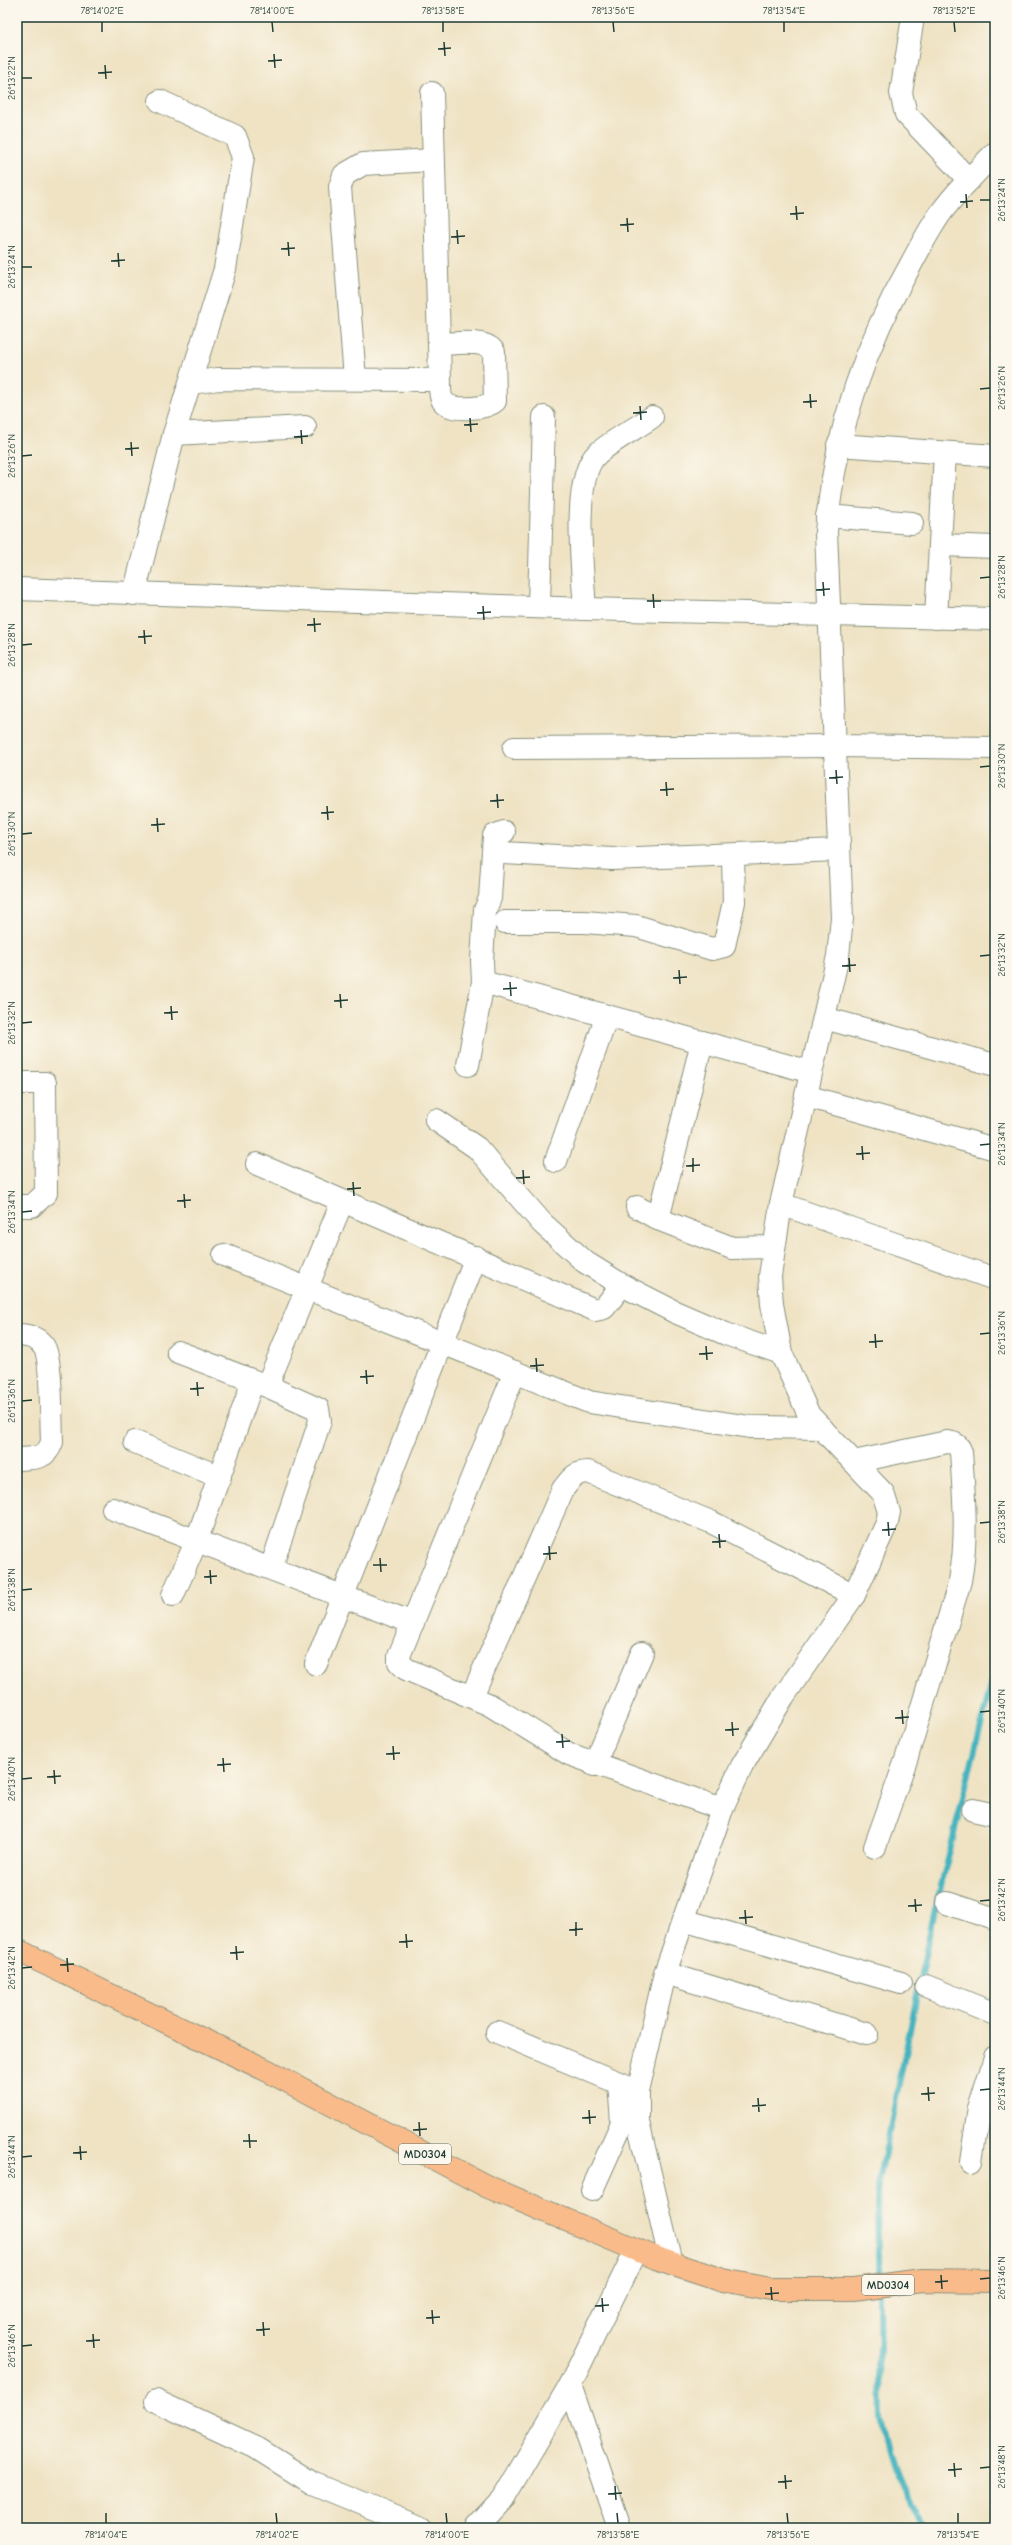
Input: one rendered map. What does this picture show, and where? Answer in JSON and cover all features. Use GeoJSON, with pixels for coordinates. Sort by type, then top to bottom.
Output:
{"type":"FeatureCollection","features":[{"type":"Feature","properties":{"kind":"main road","name":"MD0304"},"geometry":{"type":"LineString","coordinates":[[17,1950],[268,2071],[486,2186],[636,2250],[671,2263],[724,2280],[770,2289],[854,2289],[922,2280],[995,2281]]}},
{"type":"Feature","properties":{"kind":"street"},"geometry":{"type":"LineString","coordinates":[[913,17],[901,93],[902,103],[906,114],[969,180]]}},
{"type":"Feature","properties":{"kind":"street"},"geometry":{"type":"LineString","coordinates":[[432,93],[440,380],[442,400],[446,404],[455,407],[484,406],[495,401],[494,352],[491,348],[482,344],[439,344]]}},
{"type":"Feature","properties":{"kind":"street"},"geometry":{"type":"LineString","coordinates":[[134,594],[174,434],[191,383],[225,268],[243,157],[236,136],[160,101]]}},
{"type":"Feature","properties":{"kind":"street"},"geometry":{"type":"LineString","coordinates":[[592,2190],[622,2123],[629,2087],[683,1920],[722,1809],[742,1766],[783,1697],[854,1595],[887,1523],[889,1512],[884,1493],[809,1414],[781,1352],[772,1304],[770,1276],[773,1247],[781,1204],[838,956],[842,918],[826,532],[838,445],[865,359],[888,304],[940,214],[969,180],[995,153]]}},
{"type":"Feature","properties":{"kind":"street"},"geometry":{"type":"LineString","coordinates":[[355,379],[340,187],[344,175],[363,164],[433,160]]}},
{"type":"Feature","properties":{"kind":"street"},"geometry":{"type":"LineString","coordinates":[[191,383],[218,379],[440,380]]}},
{"type":"Feature","properties":{"kind":"street"},"geometry":{"type":"LineString","coordinates":[[539,607],[544,417]]}},
{"type":"Feature","properties":{"kind":"street"},"geometry":{"type":"LineString","coordinates":[[584,609],[581,492],[586,471],[596,455],[652,417]]}},
{"type":"Feature","properties":{"kind":"street"},"geometry":{"type":"LineString","coordinates":[[174,434],[305,427]]}},
{"type":"Feature","properties":{"kind":"street"},"geometry":{"type":"LineString","coordinates":[[838,445],[995,456]]}},
{"type":"Feature","properties":{"kind":"street"},"geometry":{"type":"LineString","coordinates":[[936,618],[945,453]]}},
{"type":"Feature","properties":{"kind":"street"},"geometry":{"type":"LineString","coordinates":[[828,516],[912,523]]}},
{"type":"Feature","properties":{"kind":"street"},"geometry":{"type":"LineString","coordinates":[[940,545],[995,547]]}},
{"type":"Feature","properties":{"kind":"street"},"geometry":{"type":"LineString","coordinates":[[17,589],[584,609],[995,619]]}},
{"type":"Feature","properties":{"kind":"street"},"geometry":{"type":"LineString","coordinates":[[514,748],[836,746],[995,748]]}},
{"type":"Feature","properties":{"kind":"street"},"geometry":{"type":"LineString","coordinates":[[468,1065],[483,982],[482,961],[485,910],[490,898],[494,836],[503,842],[612,859],[838,850]]}},
{"type":"Feature","properties":{"kind":"street"},"geometry":{"type":"LineString","coordinates":[[505,922],[584,922],[636,926],[712,949],[724,946],[734,902],[733,854]]}},
{"type":"Feature","properties":{"kind":"street"},"geometry":{"type":"LineString","coordinates":[[483,982],[811,1072]]}},
{"type":"Feature","properties":{"kind":"street"},"geometry":{"type":"LineString","coordinates":[[556,1161],[606,1016]]}},
{"type":"Feature","properties":{"kind":"street"},"geometry":{"type":"LineString","coordinates":[[824,1018],[995,1065]]}},
{"type":"Feature","properties":{"kind":"street"},"geometry":{"type":"LineString","coordinates":[[658,1219],[702,1042]]}},
{"type":"Feature","properties":{"kind":"street"},"geometry":{"type":"LineString","coordinates":[[17,1083],[45,1083],[46,1185],[46,1193],[32,1206],[17,1206]]}},
{"type":"Feature","properties":{"kind":"street"},"geometry":{"type":"LineString","coordinates":[[806,1096],[995,1148]]}},
{"type":"Feature","properties":{"kind":"street"},"geometry":{"type":"LineString","coordinates":[[436,1120],[477,1148],[542,1223],[585,1262],[622,1285],[726,1334],[781,1352]]}},
{"type":"Feature","properties":{"kind":"street"},"geometry":{"type":"LineString","coordinates":[[257,1164],[342,1202],[476,1257],[595,1310],[604,1308],[622,1285]]}},
{"type":"Feature","properties":{"kind":"street"},"geometry":{"type":"LineString","coordinates":[[173,1595],[260,1383],[308,1289],[342,1202]]}},
{"type":"Feature","properties":{"kind":"street"},"geometry":{"type":"LineString","coordinates":[[781,1204],[995,1279]]}},
{"type":"Feature","properties":{"kind":"street"},"geometry":{"type":"LineString","coordinates":[[637,1207],[658,1219],[732,1248],[773,1247]]}},
{"type":"Feature","properties":{"kind":"street"},"geometry":{"type":"LineString","coordinates":[[224,1255],[589,1402],[750,1427],[822,1428]]}},
{"type":"Feature","properties":{"kind":"street"},"geometry":{"type":"LineString","coordinates":[[316,1664],[476,1257]]}},
{"type":"Feature","properties":{"kind":"street"},"geometry":{"type":"LineString","coordinates":[[17,1335],[28,1336],[37,1340],[47,1354],[52,1442],[49,1451],[44,1456],[17,1459]]}},
{"type":"Feature","properties":{"kind":"street"},"geometry":{"type":"LineString","coordinates":[[178,1352],[260,1383],[314,1405],[318,1409],[320,1421],[271,1568]]}},
{"type":"Feature","properties":{"kind":"street"},"geometry":{"type":"LineString","coordinates":[[515,1372],[399,1656],[401,1666],[472,1696],[569,1754],[594,1765],[722,1809]]}},
{"type":"Feature","properties":{"kind":"street"},"geometry":{"type":"LineString","coordinates":[[135,1442],[220,1478]]}},
{"type":"Feature","properties":{"kind":"street"},"geometry":{"type":"LineString","coordinates":[[854,1462],[947,1442],[954,1442],[959,1446],[961,1452],[966,1518],[965,1555],[960,1581],[906,1760],[874,1847]]}},
{"type":"Feature","properties":{"kind":"street"},"geometry":{"type":"LineString","coordinates":[[472,1696],[563,1489],[572,1476],[580,1472],[588,1472],[711,1522],[854,1595]]}},
{"type":"Feature","properties":{"kind":"street"},"geometry":{"type":"LineString","coordinates":[[113,1509],[196,1542],[271,1568],[413,1623]]}},
{"type":"Feature","properties":{"kind":"street"},"geometry":{"type":"LineString","coordinates":[[594,1765],[642,1653]]}},
{"type":"Feature","properties":{"kind":"street"},"geometry":{"type":"LineString","coordinates":[[973,1810],[995,1815]]}},
{"type":"Feature","properties":{"kind":"street"},"geometry":{"type":"LineString","coordinates":[[947,1903],[995,1919]]}},
{"type":"Feature","properties":{"kind":"street"},"geometry":{"type":"LineString","coordinates":[[683,1920],[901,1983]]}},
{"type":"Feature","properties":{"kind":"street"},"geometry":{"type":"LineString","coordinates":[[666,1972],[867,2034]]}},
{"type":"Feature","properties":{"kind":"street"},"geometry":{"type":"LineString","coordinates":[[926,1986],[995,2014]]}},
{"type":"Feature","properties":{"kind":"street"},"geometry":{"type":"LineString","coordinates":[[497,2032],[629,2087]]}},
{"type":"Feature","properties":{"kind":"street"},"geometry":{"type":"LineString","coordinates":[[971,2162],[979,2108],[995,2057]]}},
{"type":"Feature","properties":{"kind":"street"},"geometry":{"type":"LineString","coordinates":[[629,2087],[671,2263]]}},
{"type":"Feature","properties":{"kind":"street"},"geometry":{"type":"LineString","coordinates":[[476,2528],[503,2499],[570,2385],[636,2250]]}},
{"type":"Feature","properties":{"kind":"street"},"geometry":{"type":"LineString","coordinates":[[570,2385],[619,2528]]}},
{"type":"Feature","properties":{"kind":"street"},"geometry":{"type":"LineString","coordinates":[[156,2401],[255,2447],[312,2483],[421,2528]]}},
{"type":"Feature","properties":{"kind":"waterway"},"geometry":{"type":"LineString","coordinates":[[925,2528],[910,2502],[898,2476],[888,2448],[881,2419],[877,2192],[931,1926],[995,1669]]}}]}
